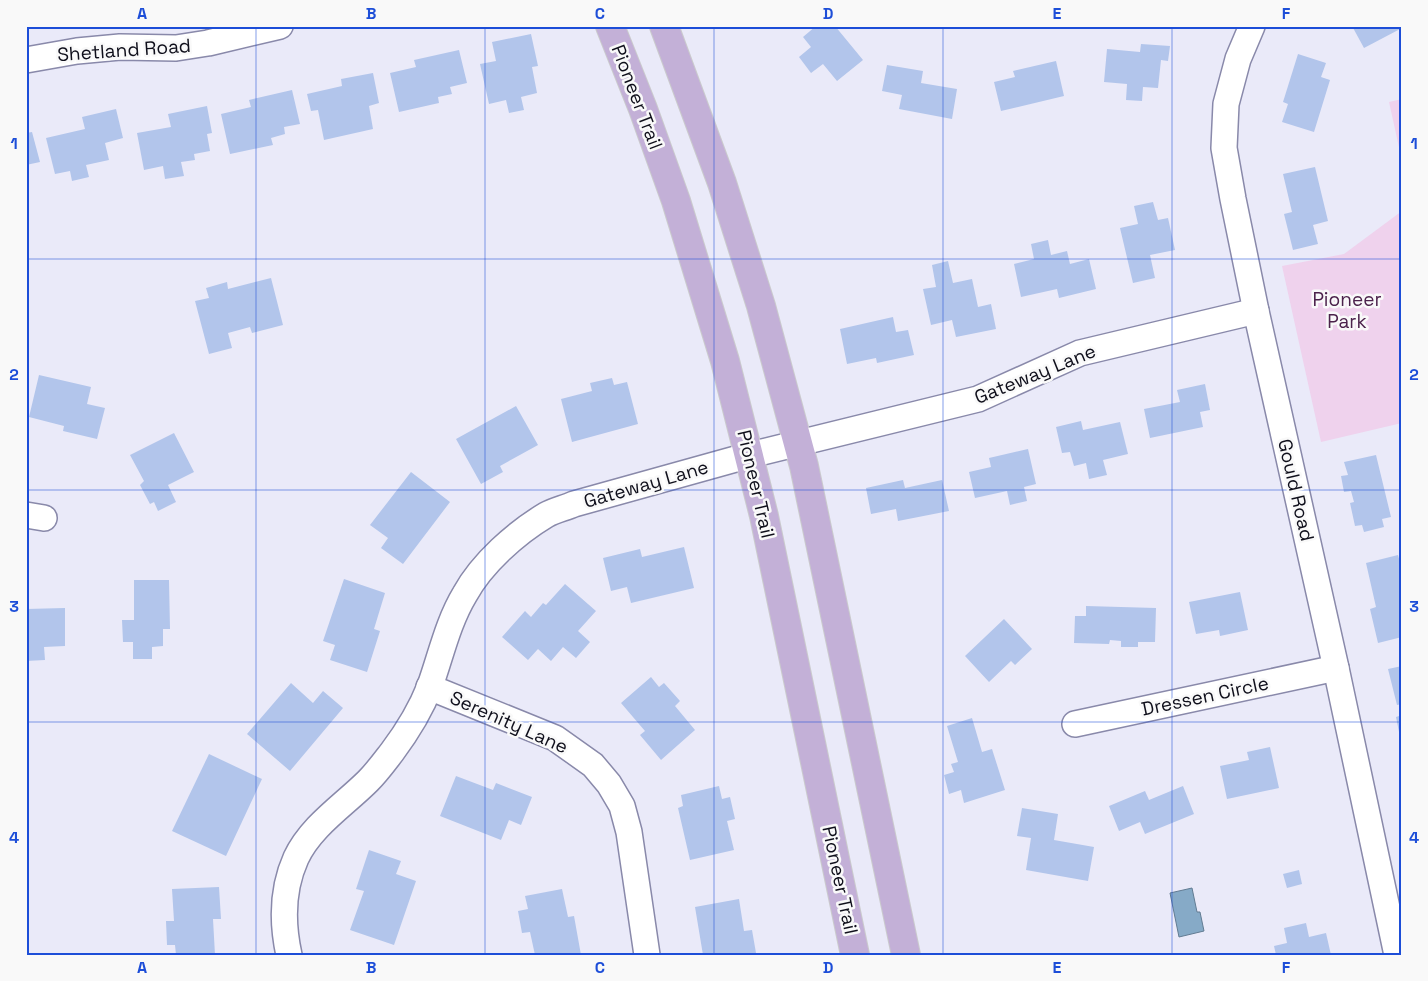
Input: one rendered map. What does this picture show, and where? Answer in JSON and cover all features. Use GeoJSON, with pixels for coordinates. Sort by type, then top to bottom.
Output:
{"type":"FeatureCollection","features":[{"type":"Feature","properties":{"kind":"main road","name":"Pioneer Trail"},"geometry":{"type":"LineString","coordinates":[[610,26],[643,109],[676,201],[725,361],[750,455],[855,955]]}},
{"type":"Feature","properties":{"kind":"main road"},"geometry":{"type":"LineString","coordinates":[[664,26],[722,183],[761,306],[798,442],[906,955]]}},
{"type":"Feature","properties":{"kind":"street","name":"Shetland Road"},"geometry":{"type":"LineString","coordinates":[[26,60],[77,51],[120,48],[176,48],[280,26]]}},
{"type":"Feature","properties":{"kind":"street","name":"Gould Road"},"geometry":{"type":"LineString","coordinates":[[1252,26],[1238,59],[1226,104],[1224,148],[1256,311],[1336,668],[1397,955]]}},
{"type":"Feature","properties":{"kind":"street","name":"Gateway Lane"},"geometry":{"type":"LineString","coordinates":[[289,955],[285,937],[284,914],[287,885],[297,858],[310,838],[336,810],[369,780],[392,752],[413,720],[429,687],[446,638],[465,594],[490,561],[518,534],[547,515],[574,504],[798,442],[978,399],[1080,353],[1256,311]]}},
{"type":"Feature","properties":{"kind":"street","name":"Dressen Circle"},"geometry":{"type":"LineString","coordinates":[[1075,724],[1336,668]]}},
{"type":"Feature","properties":{"kind":"street","name":"Serenity Lane"},"geometry":{"type":"LineString","coordinates":[[429,687],[555,738],[593,765],[609,784],[622,806],[629,832],[647,955]]}},
{"type":"Feature","properties":{"kind":"green space"},"geometry":{"type":"Polygon","coordinates":[[[1402,99],[1402,161],[1389,102],[1402,99]]]}},
{"type":"Feature","properties":{"kind":"green space","name":"Pioneer Park"},"geometry":{"type":"Polygon","coordinates":[[[1402,211],[1402,423],[1321,442],[1282,266],[1344,254],[1402,211]]]}},
{"type":"Feature","properties":{"kind":"water"},"geometry":{"type":"Polygon","coordinates":[[[1192,888],[1197,912],[1200,912],[1204,931],[1179,937],[1170,893],[1192,888]]]}},
{"type":"Feature","properties":{"kind":"building"},"geometry":{"type":"Polygon","coordinates":[[[816,26],[835,26],[863,60],[837,81],[823,64],[811,73],[799,57],[811,47],[803,37],[816,26]]]}},
{"type":"Feature","properties":{"kind":"building"},"geometry":{"type":"Polygon","coordinates":[[[1352,26],[1402,26],[1402,28],[1364,48],[1352,26]]]}},
{"type":"Feature","properties":{"kind":"building"},"geometry":{"type":"Polygon","coordinates":[[[531,34],[538,66],[532,67],[537,93],[521,97],[524,110],[509,113],[506,100],[489,104],[480,64],[496,61],[492,42],[531,34]]]}},
{"type":"Feature","properties":{"kind":"building"},"geometry":{"type":"Polygon","coordinates":[[[1141,44],[1170,46],[1168,61],[1161,60],[1158,88],[1143,87],[1142,101],[1126,100],[1127,84],[1104,82],[1107,49],[1140,52],[1141,44]]]}},
{"type":"Feature","properties":{"kind":"building"},"geometry":{"type":"Polygon","coordinates":[[[459,50],[467,83],[450,87],[452,94],[438,97],[439,103],[399,112],[390,73],[416,67],[414,60],[459,50]]]}},
{"type":"Feature","properties":{"kind":"building"},"geometry":{"type":"Polygon","coordinates":[[[1298,54],[1326,63],[1321,77],[1330,80],[1314,132],[1282,122],[1288,104],[1283,102],[1298,54]]]}},
{"type":"Feature","properties":{"kind":"building"},"geometry":{"type":"Polygon","coordinates":[[[1056,61],[1064,96],[1001,111],[994,82],[1015,77],[1013,71],[1056,61]]]}},
{"type":"Feature","properties":{"kind":"building"},"geometry":{"type":"Polygon","coordinates":[[[887,65],[923,71],[921,83],[957,89],[952,119],[899,109],[902,95],[882,91],[887,65]]]}},
{"type":"Feature","properties":{"kind":"building"},"geometry":{"type":"Polygon","coordinates":[[[373,73],[379,103],[369,106],[373,129],[324,140],[318,110],[311,111],[307,94],[342,86],[341,79],[373,73]]]}},
{"type":"Feature","properties":{"kind":"building"},"geometry":{"type":"Polygon","coordinates":[[[292,90],[300,124],[284,127],[285,134],[271,138],[273,145],[230,154],[221,114],[251,107],[249,100],[292,90]]]}},
{"type":"Feature","properties":{"kind":"building"},"geometry":{"type":"Polygon","coordinates":[[[207,106],[212,133],[207,134],[210,151],[194,154],[195,160],[181,162],[184,176],[165,179],[163,166],[144,170],[137,133],[171,127],[168,114],[207,106]]]}},
{"type":"Feature","properties":{"kind":"building"},"geometry":{"type":"Polygon","coordinates":[[[116,109],[123,138],[105,143],[109,160],[86,165],[89,177],[72,181],[70,171],[55,174],[46,138],[85,129],[82,117],[116,109]]]}},
{"type":"Feature","properties":{"kind":"building"},"geometry":{"type":"Polygon","coordinates":[[[32,132],[40,162],[26,165],[26,133],[32,132]]]}},
{"type":"Feature","properties":{"kind":"building"},"geometry":{"type":"Polygon","coordinates":[[[1315,167],[1328,221],[1313,225],[1318,244],[1293,250],[1284,214],[1292,212],[1283,174],[1315,167]]]}},
{"type":"Feature","properties":{"kind":"building"},"geometry":{"type":"Polygon","coordinates":[[[1153,202],[1158,220],[1168,218],[1175,250],[1150,255],[1155,278],[1133,283],[1120,228],[1138,224],[1134,206],[1153,202]]]}},
{"type":"Feature","properties":{"kind":"building"},"geometry":{"type":"Polygon","coordinates":[[[1048,240],[1051,255],[1067,251],[1070,264],[1089,259],[1096,289],[1059,298],[1057,289],[1021,297],[1014,264],[1034,259],[1031,244],[1048,240]]]}},
{"type":"Feature","properties":{"kind":"building"},"geometry":{"type":"Polygon","coordinates":[[[948,261],[953,283],[972,279],[978,307],[991,304],[996,329],[956,337],[952,320],[931,325],[923,289],[936,287],[932,265],[948,261]]]}},
{"type":"Feature","properties":{"kind":"building"},"geometry":{"type":"Polygon","coordinates":[[[271,278],[283,325],[252,333],[250,327],[228,333],[232,348],[209,354],[195,301],[209,298],[206,288],[227,282],[228,289],[271,278]]]}},
{"type":"Feature","properties":{"kind":"building"},"geometry":{"type":"Polygon","coordinates":[[[893,317],[896,332],[908,330],[914,355],[877,363],[876,358],[847,364],[840,329],[893,317]]]}},
{"type":"Feature","properties":{"kind":"building"},"geometry":{"type":"Polygon","coordinates":[[[39,375],[91,387],[87,404],[105,408],[97,439],[63,431],[64,426],[29,417],[39,375]]]}},
{"type":"Feature","properties":{"kind":"building"},"geometry":{"type":"Polygon","coordinates":[[[612,378],[614,385],[627,382],[638,424],[572,442],[561,399],[592,391],[590,383],[612,378]]]}},
{"type":"Feature","properties":{"kind":"building"},"geometry":{"type":"Polygon","coordinates":[[[1205,384],[1210,410],[1200,412],[1203,427],[1150,438],[1144,409],[1180,402],[1177,390],[1205,384]]]}},
{"type":"Feature","properties":{"kind":"building"},"geometry":{"type":"Polygon","coordinates":[[[516,406],[538,445],[500,466],[503,472],[481,484],[456,439],[516,406]]]}},
{"type":"Feature","properties":{"kind":"building"},"geometry":{"type":"Polygon","coordinates":[[[1081,421],[1083,430],[1120,422],[1128,454],[1103,460],[1107,475],[1089,479],[1086,463],[1074,466],[1070,452],[1062,453],[1056,427],[1081,421]]]}},
{"type":"Feature","properties":{"kind":"building"},"geometry":{"type":"Polygon","coordinates":[[[174,433],[194,472],[168,485],[176,502],[158,511],[154,502],[150,504],[140,485],[144,481],[130,455],[174,433]]]}},
{"type":"Feature","properties":{"kind":"building"},"geometry":{"type":"Polygon","coordinates":[[[1028,449],[1036,484],[1024,487],[1027,501],[1010,505],[1007,491],[975,498],[969,472],[991,467],[989,458],[1028,449]]]}},
{"type":"Feature","properties":{"kind":"building"},"geometry":{"type":"Polygon","coordinates":[[[1376,455],[1391,517],[1382,519],[1384,527],[1364,532],[1362,525],[1355,526],[1350,503],[1354,502],[1351,491],[1344,492],[1341,476],[1348,475],[1344,462],[1376,455]]]}},
{"type":"Feature","properties":{"kind":"building"},"geometry":{"type":"Polygon","coordinates":[[[411,472],[450,502],[403,564],[381,548],[388,538],[370,525],[411,472]]]}},
{"type":"Feature","properties":{"kind":"building"},"geometry":{"type":"Polygon","coordinates":[[[903,480],[905,488],[942,480],[949,511],[898,521],[896,509],[871,514],[866,488],[903,480]]]}},
{"type":"Feature","properties":{"kind":"building"},"geometry":{"type":"Polygon","coordinates":[[[684,547],[694,588],[631,603],[627,587],[611,591],[603,558],[640,549],[642,557],[684,547]]]}},
{"type":"Feature","properties":{"kind":"building"},"geometry":{"type":"Polygon","coordinates":[[[1398,555],[1402,570],[1402,637],[1378,643],[1370,609],[1376,607],[1366,563],[1398,555]]]}},
{"type":"Feature","properties":{"kind":"building"},"geometry":{"type":"Polygon","coordinates":[[[344,579],[385,593],[374,629],[380,631],[367,672],[330,660],[335,645],[323,641],[344,579]]]}},
{"type":"Feature","properties":{"kind":"building"},"geometry":{"type":"Polygon","coordinates":[[[134,580],[169,580],[170,629],[163,629],[163,646],[152,647],[152,659],[133,659],[133,642],[123,642],[122,620],[134,620],[134,580]]]}},
{"type":"Feature","properties":{"kind":"building"},"geometry":{"type":"Polygon","coordinates":[[[565,584],[596,611],[578,631],[590,642],[576,658],[563,647],[551,661],[538,649],[528,660],[502,637],[525,611],[531,617],[543,603],[546,605],[565,584]]]}},
{"type":"Feature","properties":{"kind":"building"},"geometry":{"type":"Polygon","coordinates":[[[1240,592],[1248,630],[1220,636],[1219,630],[1196,634],[1189,602],[1240,592]]]}},
{"type":"Feature","properties":{"kind":"building"},"geometry":{"type":"Polygon","coordinates":[[[1086,606],[1156,608],[1155,642],[1138,642],[1138,647],[1121,647],[1121,641],[1110,640],[1109,644],[1074,643],[1075,616],[1086,616],[1086,606]]]}},
{"type":"Feature","properties":{"kind":"building"},"geometry":{"type":"Polygon","coordinates":[[[65,608],[65,646],[44,647],[45,660],[26,661],[26,609],[65,608]]]}},
{"type":"Feature","properties":{"kind":"building"},"geometry":{"type":"Polygon","coordinates":[[[1004,619],[1032,649],[1015,665],[1011,661],[989,682],[965,656],[1004,619]]]}},
{"type":"Feature","properties":{"kind":"building"},"geometry":{"type":"Polygon","coordinates":[[[1402,666],[1402,704],[1397,705],[1388,669],[1402,666]]]}},
{"type":"Feature","properties":{"kind":"building"},"geometry":{"type":"Polygon","coordinates":[[[651,677],[659,687],[664,683],[680,701],[675,706],[695,730],[661,760],[640,735],[645,731],[621,703],[651,677]]]}},
{"type":"Feature","properties":{"kind":"building"},"geometry":{"type":"Polygon","coordinates":[[[291,683],[313,703],[323,691],[343,708],[290,771],[247,734],[291,683]]]}},
{"type":"Feature","properties":{"kind":"building"},"geometry":{"type":"Polygon","coordinates":[[[1402,715],[1402,731],[1399,732],[1396,717],[1402,715]]]}},
{"type":"Feature","properties":{"kind":"building"},"geometry":{"type":"Polygon","coordinates":[[[972,718],[982,752],[992,749],[1005,790],[964,803],[961,790],[949,794],[944,775],[954,772],[951,764],[958,762],[947,726],[972,718]]]}},
{"type":"Feature","properties":{"kind":"building"},"geometry":{"type":"Polygon","coordinates":[[[1270,747],[1279,788],[1227,799],[1220,766],[1249,760],[1247,752],[1270,747]]]}},
{"type":"Feature","properties":{"kind":"building"},"geometry":{"type":"Polygon","coordinates":[[[209,754],[262,779],[226,856],[172,831],[209,754]]]}},
{"type":"Feature","properties":{"kind":"building"},"geometry":{"type":"Polygon","coordinates":[[[456,776],[493,790],[496,783],[532,797],[521,825],[509,820],[501,840],[440,816],[456,776]]]}},
{"type":"Feature","properties":{"kind":"building"},"geometry":{"type":"Polygon","coordinates":[[[719,786],[722,799],[730,797],[735,819],[727,821],[734,850],[690,860],[678,808],[683,806],[681,795],[719,786]]]}},
{"type":"Feature","properties":{"kind":"building"},"geometry":{"type":"Polygon","coordinates":[[[1183,786],[1194,814],[1145,834],[1140,822],[1119,831],[1109,806],[1145,791],[1149,800],[1183,786]]]}},
{"type":"Feature","properties":{"kind":"building"},"geometry":{"type":"Polygon","coordinates":[[[1022,808],[1058,814],[1054,840],[1094,847],[1088,881],[1026,870],[1031,838],[1017,836],[1022,808]]]}},
{"type":"Feature","properties":{"kind":"building"},"geometry":{"type":"Polygon","coordinates":[[[369,850],[401,861],[396,874],[416,881],[394,945],[350,930],[364,891],[356,889],[369,850]]]}},
{"type":"Feature","properties":{"kind":"building"},"geometry":{"type":"Polygon","coordinates":[[[1299,870],[1302,884],[1287,888],[1283,874],[1299,870]]]}},
{"type":"Feature","properties":{"kind":"building"},"geometry":{"type":"Polygon","coordinates":[[[219,887],[221,919],[213,919],[215,955],[176,955],[175,945],[167,945],[166,921],[174,921],[172,889],[219,887]]]}},
{"type":"Feature","properties":{"kind":"building"},"geometry":{"type":"Polygon","coordinates":[[[562,889],[568,917],[574,916],[581,955],[535,955],[530,932],[522,933],[518,911],[528,909],[525,896],[562,889]]]}},
{"type":"Feature","properties":{"kind":"building"},"geometry":{"type":"Polygon","coordinates":[[[739,899],[744,931],[752,930],[756,953],[747,955],[703,955],[695,907],[739,899]]]}},
{"type":"Feature","properties":{"kind":"building"},"geometry":{"type":"Polygon","coordinates":[[[1306,923],[1309,937],[1326,933],[1331,955],[1276,955],[1274,946],[1287,943],[1284,928],[1306,923]]]}}]}
